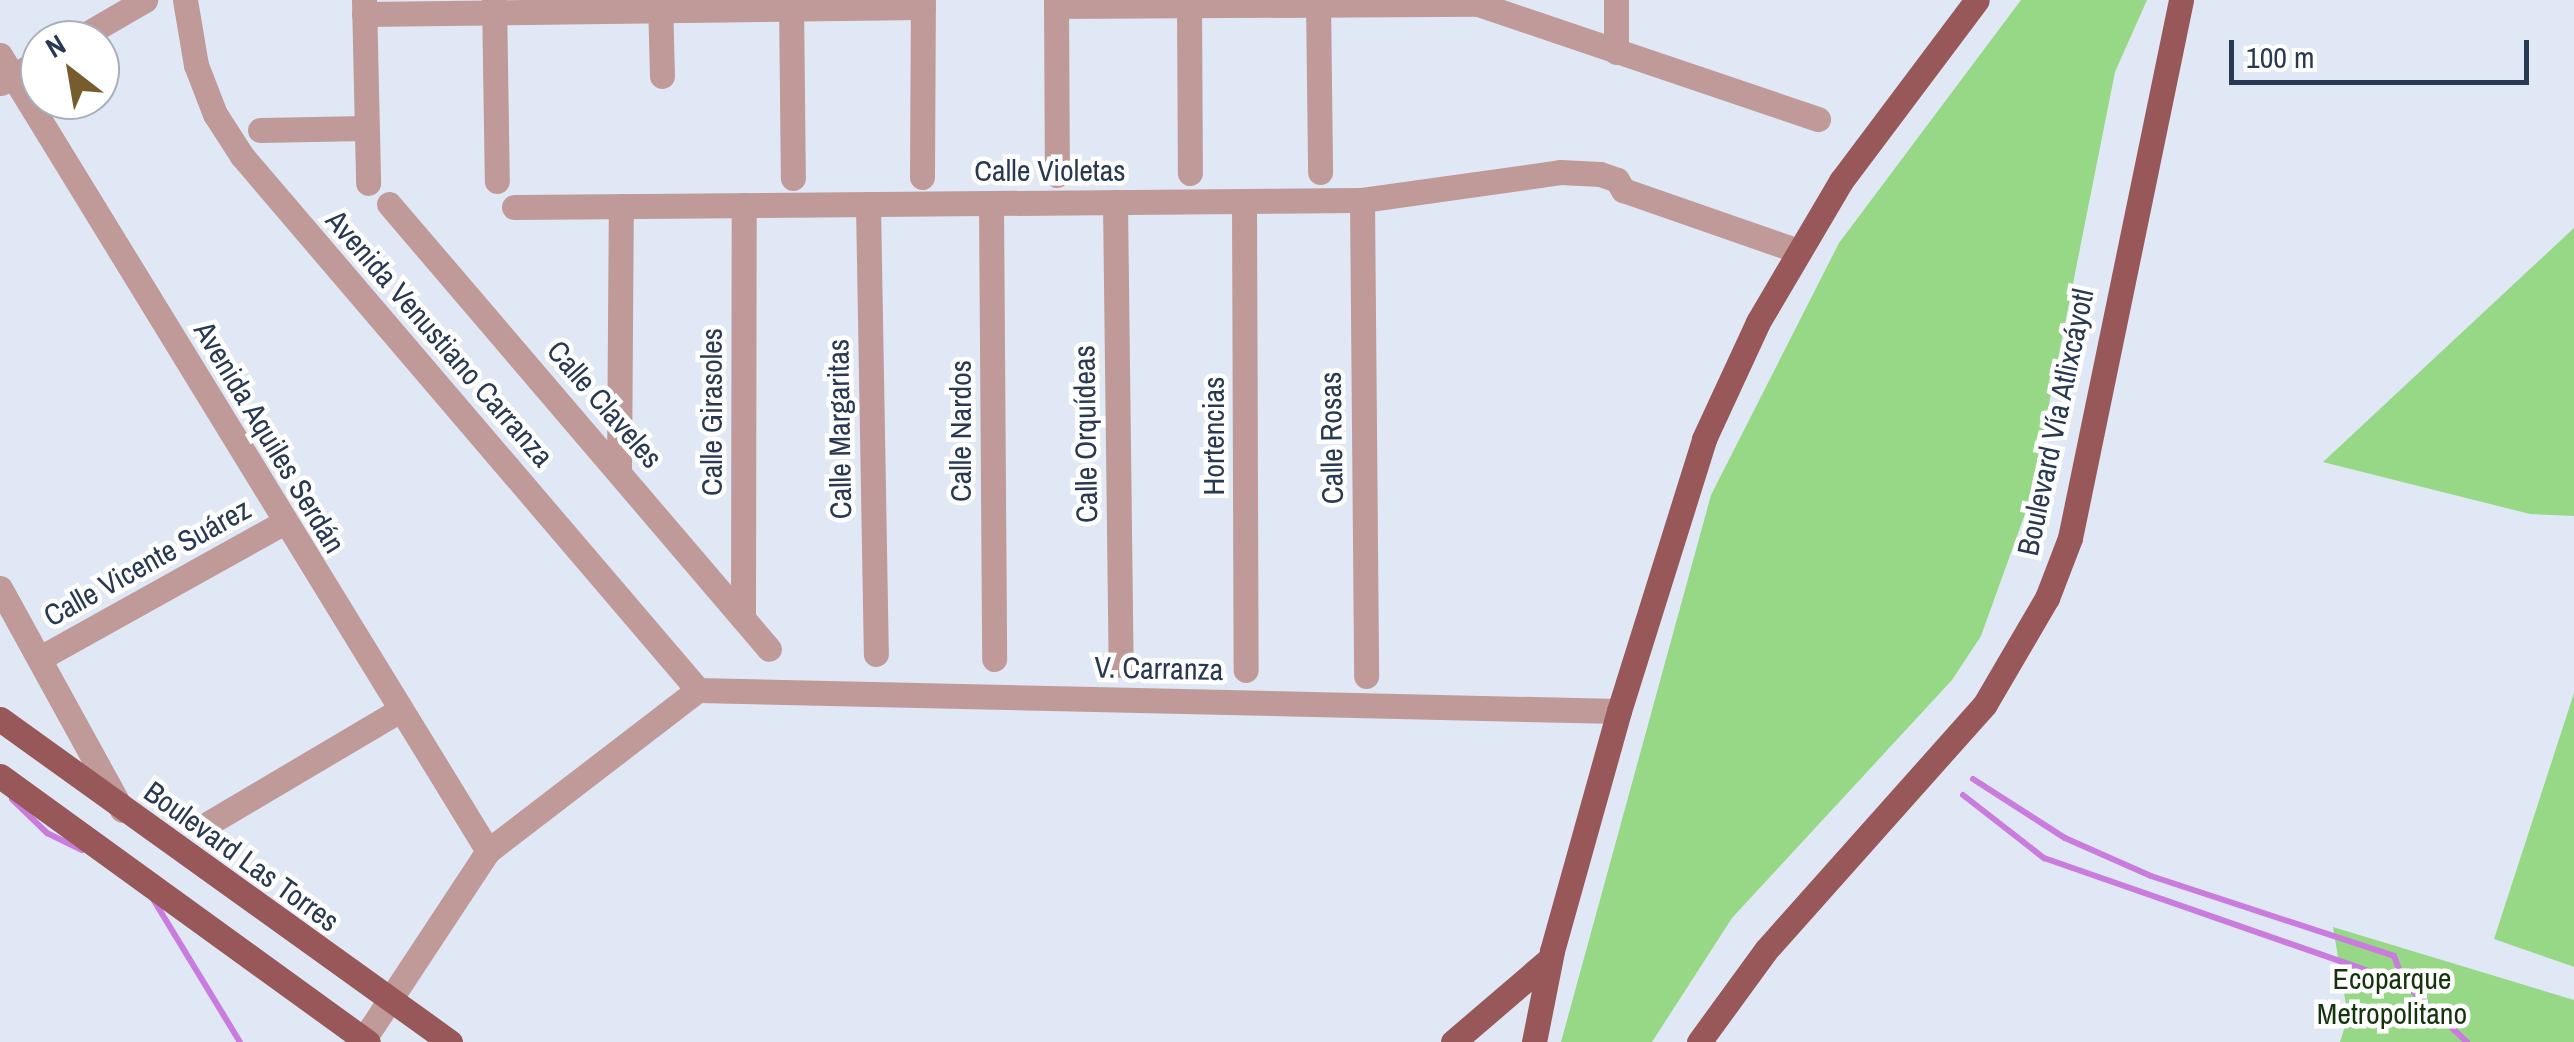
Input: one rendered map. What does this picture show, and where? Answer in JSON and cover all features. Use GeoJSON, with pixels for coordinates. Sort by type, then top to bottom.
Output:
{"type":"FeatureCollection","features":[{"type":"Feature","properties":{"kind":"main road"},"geometry":{"type":"LineString","coordinates":[[1534,1042],[1550,959],[1686,483],[1740,359],[1798,252],[1873,135],[1977,0]]}},
{"type":"Feature","properties":{"kind":"main road","name":"Boulevard Vía Atlixcáyotl"},"geometry":{"type":"LineString","coordinates":[[1699,1042],[1766,950],[1985,704],[2047,598],[2070,538],[2181,0]]}},
{"type":"Feature","properties":{"kind":"main road","name":"Boulevard Las Torres"},"geometry":{"type":"LineString","coordinates":[[0,719],[450,1042]]}},
{"type":"Feature","properties":{"kind":"main road"},"geometry":{"type":"LineString","coordinates":[[0,776],[366,1041]]}},
{"type":"Feature","properties":{"kind":"main road"},"geometry":{"type":"LineString","coordinates":[[1453,1042],[1550,959]]}},
{"type":"Feature","properties":{"kind":"street"},"geometry":{"type":"LineString","coordinates":[[110,20],[145,0]]}},
{"type":"Feature","properties":{"kind":"street","name":"Avenida Venustiano Carranza"},"geometry":{"type":"LineString","coordinates":[[185,0],[196,66],[214,114],[242,156],[698,690]]}},
{"type":"Feature","properties":{"kind":"street"},"geometry":{"type":"LineString","coordinates":[[1616,0],[1616,52]]}},
{"type":"Feature","properties":{"kind":"street"},"geometry":{"type":"LineString","coordinates":[[1318,1],[1320,172]]}},
{"type":"Feature","properties":{"kind":"street"},"geometry":{"type":"LineString","coordinates":[[1057,175],[1056,3],[1465,1],[1818,119]]}},
{"type":"Feature","properties":{"kind":"street"},"geometry":{"type":"LineString","coordinates":[[1189,2],[1190,174]]}},
{"type":"Feature","properties":{"kind":"street"},"geometry":{"type":"LineString","coordinates":[[791,4],[793,178]]}},
{"type":"Feature","properties":{"kind":"street"},"geometry":{"type":"LineString","coordinates":[[368,182],[364,7],[923,4],[922,176]]}},
{"type":"Feature","properties":{"kind":"street"},"geometry":{"type":"LineString","coordinates":[[660,5],[662,76]]}},
{"type":"Feature","properties":{"kind":"street"},"geometry":{"type":"LineString","coordinates":[[494,6],[497,181]]}},
{"type":"Feature","properties":{"kind":"street","name":"Avenida Aquiles Serdán"},"geometry":{"type":"LineString","coordinates":[[4,71],[488,851]]}},
{"type":"Feature","properties":{"kind":"street"},"geometry":{"type":"LineString","coordinates":[[260,130],[366,128]]}},
{"type":"Feature","properties":{"kind":"street","name":"Calle Violetas"},"geometry":{"type":"LineString","coordinates":[[514,207],[1362,200],[1532,174],[1618,180],[1623,190],[1798,252]]}},
{"type":"Feature","properties":{"kind":"street","name":"Calle Rosas"},"geometry":{"type":"LineString","coordinates":[[1362,200],[1366,676]]}},
{"type":"Feature","properties":{"kind":"street","name":"Hortencias"},"geometry":{"type":"LineString","coordinates":[[1244,201],[1246,670]]}},
{"type":"Feature","properties":{"kind":"street","name":"Calle Orquídeas"},"geometry":{"type":"LineString","coordinates":[[1115,202],[1121,664]]}},
{"type":"Feature","properties":{"kind":"street","name":"Calle Nardos"},"geometry":{"type":"LineString","coordinates":[[992,203],[994,659]]}},
{"type":"Feature","properties":{"kind":"street","name":"Calle Claveles"},"geometry":{"type":"LineString","coordinates":[[389,204],[768,649]]}},
{"type":"Feature","properties":{"kind":"street","name":"Calle Margaritas"},"geometry":{"type":"LineString","coordinates":[[868,204],[876,654]]}},
{"type":"Feature","properties":{"kind":"street","name":"Calle Girasoles"},"geometry":{"type":"LineString","coordinates":[[743,618],[744,205]]}},
{"type":"Feature","properties":{"kind":"street"},"geometry":{"type":"LineString","coordinates":[[619,470],[621,206]]}},
{"type":"Feature","properties":{"kind":"street","name":"Calle Vicente Suárez"},"geometry":{"type":"LineString","coordinates":[[42,657],[283,523]]}},
{"type":"Feature","properties":{"kind":"street"},"geometry":{"type":"LineString","coordinates":[[0,588],[42,657],[122,810]]}},
{"type":"Feature","properties":{"kind":"street"},"geometry":{"type":"LineString","coordinates":[[366,1041],[488,851],[698,690]]}},
{"type":"Feature","properties":{"kind":"street","name":"V. Carranza"},"geometry":{"type":"LineString","coordinates":[[698,690],[1619,711]]}},
{"type":"Feature","properties":{"kind":"street"},"geometry":{"type":"LineString","coordinates":[[209,823],[400,710]]}},
{"type":"Feature","properties":{"kind":"green space"},"geometry":{"type":"Polygon","coordinates":[[[2021,0],[2147,0],[2115,72],[2030,500],[1981,636],[1952,680],[1732,918],[1652,1042],[1561,1042],[1711,495],[1839,243],[2021,0]]]}},
{"type":"Feature","properties":{"kind":"green space"},"geometry":{"type":"Polygon","coordinates":[[[2574,228],[2574,516],[2530,514],[2323,462],[2574,228]]]}},
{"type":"Feature","properties":{"kind":"green space"},"geometry":{"type":"Polygon","coordinates":[[[2574,693],[2574,967],[2494,939],[2574,693]]]}},
{"type":"Feature","properties":{"kind":"green space","name":"Ecoparque Metropolitano"},"geometry":{"type":"Polygon","coordinates":[[[2333,927],[2574,1000],[2574,1042],[2340,1042],[2348,1017],[2333,927]]]}},
{"type":"Feature","properties":{"kind":"waterway"},"geometry":{"type":"LineString","coordinates":[[1973,779],[2065,838],[2151,876],[2394,956],[2405,984]]}},
{"type":"Feature","properties":{"kind":"waterway"},"geometry":{"type":"LineString","coordinates":[[1963,795],[2044,858],[2405,984],[2467,1042]]}},
{"type":"Feature","properties":{"kind":"waterway"},"geometry":{"type":"LineString","coordinates":[[12,799],[47,833],[82,850]]}},
{"type":"Feature","properties":{"kind":"waterway"},"geometry":{"type":"LineString","coordinates":[[153,899],[240,1042]]}}]}
